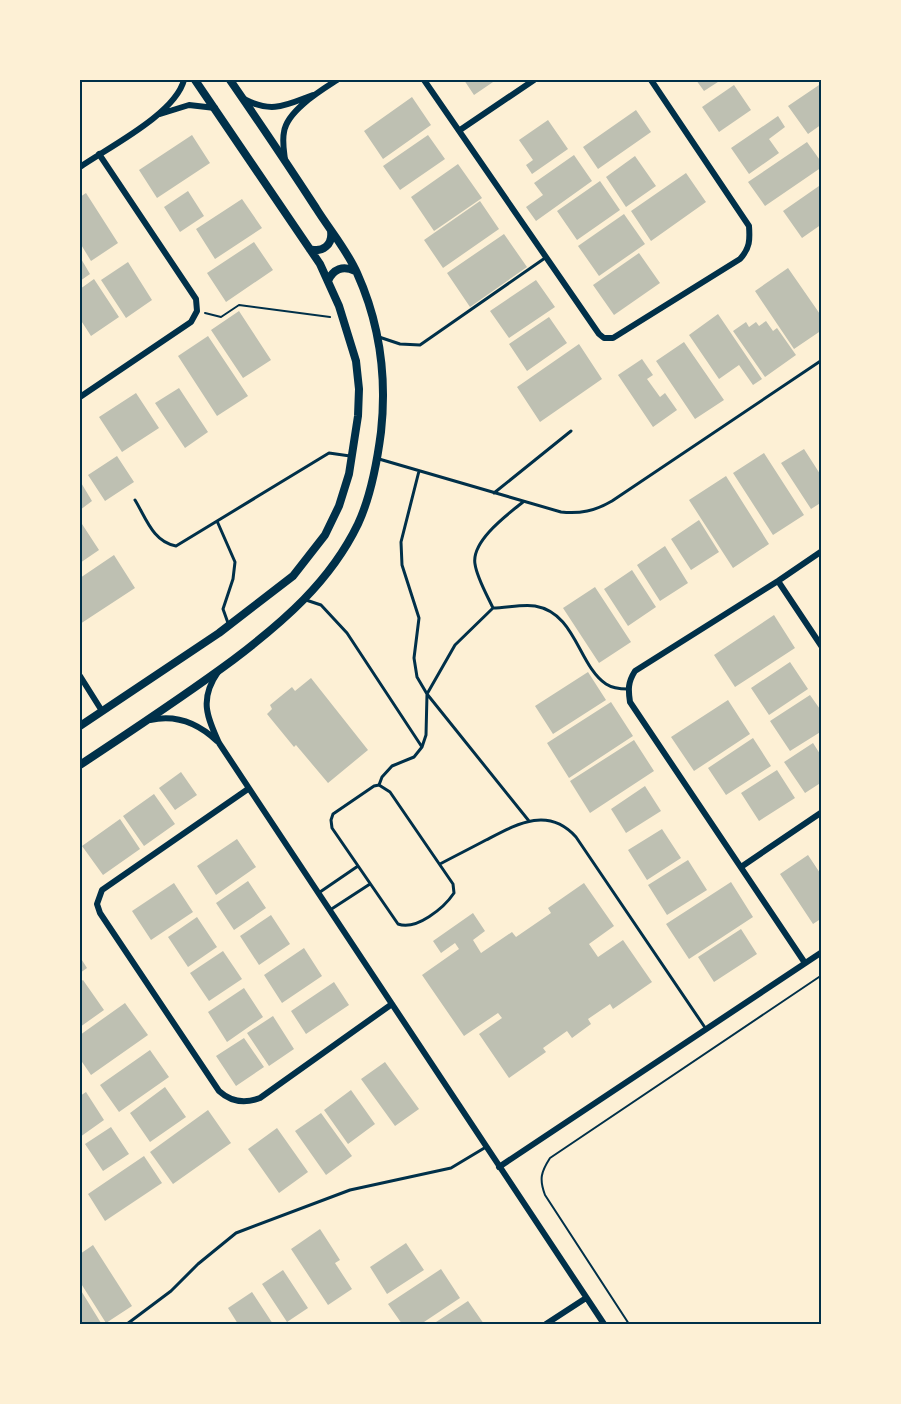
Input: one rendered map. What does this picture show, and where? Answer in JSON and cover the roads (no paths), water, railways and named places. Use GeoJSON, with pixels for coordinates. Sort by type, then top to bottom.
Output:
{"type":"FeatureCollection","features":[{"type":"Feature","properties":{"kind":"street"},"geometry":{"type":"LineString","coordinates":[[80,167],[160,114],[176,97],[184,80]]}},
{"type":"Feature","properties":{"kind":"street"},"geometry":{"type":"LineString","coordinates":[[80,726],[229,625],[293,576],[325,535],[339,506],[352,456],[358,416],[359,389],[356,361],[344,319],[328,281],[310,249],[195,80]]}},
{"type":"Feature","properties":{"kind":"street"},"geometry":{"type":"LineString","coordinates":[[80,765],[219,670],[279,624],[304,599],[325,577],[358,524],[377,459],[384,389],[378,337],[357,272],[230,80]]}},
{"type":"Feature","properties":{"kind":"street"},"geometry":{"type":"LineString","coordinates":[[285,162],[284,130],[289,120],[297,110],[336,80]]}},
{"type":"Feature","properties":{"kind":"street"},"geometry":{"type":"LineString","coordinates":[[424,80],[599,334],[604,338],[613,338],[740,259],[747,251],[750,239],[749,226],[651,80]]}},
{"type":"Feature","properties":{"kind":"street"},"geometry":{"type":"LineString","coordinates":[[460,130],[534,80]]}},
{"type":"Feature","properties":{"kind":"street"},"geometry":{"type":"LineString","coordinates":[[243,99],[266,108],[279,108],[317,93]]}},
{"type":"Feature","properties":{"kind":"street"},"geometry":{"type":"LineString","coordinates":[[160,114],[189,105],[215,108]]}},
{"type":"Feature","properties":{"kind":"street"},"geometry":{"type":"LineString","coordinates":[[80,397],[191,322],[197,311],[196,299],[99,154]]}},
{"type":"Feature","properties":{"kind":"street"},"geometry":{"type":"LineString","coordinates":[[310,249],[327,247],[331,236],[330,230]]}},
{"type":"Feature","properties":{"kind":"street"},"geometry":{"type":"LineString","coordinates":[[328,281],[334,271],[340,268],[357,272]]}},
{"type":"Feature","properties":{"kind":"street"},"geometry":{"type":"LineString","coordinates":[[805,963],[630,702],[628,689],[635,671],[822,551]]}},
{"type":"Feature","properties":{"kind":"street"},"geometry":{"type":"LineString","coordinates":[[778,581],[822,647]]}},
{"type":"Feature","properties":{"kind":"street"},"geometry":{"type":"LineString","coordinates":[[219,670],[210,687],[206,707],[207,716],[219,743],[604,1324]]}},
{"type":"Feature","properties":{"kind":"street"},"geometry":{"type":"LineString","coordinates":[[80,675],[102,711]]}},
{"type":"Feature","properties":{"kind":"street"},"geometry":{"type":"LineString","coordinates":[[146,721],[167,718],[186,721],[205,731],[219,743]]}},
{"type":"Feature","properties":{"kind":"street"},"geometry":{"type":"LineString","coordinates":[[248,789],[102,890],[97,904],[100,913],[219,1091],[231,1099],[245,1102],[260,1098],[392,1004]]}},
{"type":"Feature","properties":{"kind":"street"},"geometry":{"type":"LineString","coordinates":[[741,867],[822,812]]}},
{"type":"Feature","properties":{"kind":"street"},"geometry":{"type":"LineString","coordinates":[[499,1167],[822,952]]}},
{"type":"Feature","properties":{"kind":"street"},"geometry":{"type":"LineString","coordinates":[[546,1324],[586,1298]]}},
{"type":"Feature","properties":{"kind":"lane"},"geometry":{"type":"LineString","coordinates":[[378,337],[400,344],[420,345],[547,257]]}},
{"type":"Feature","properties":{"kind":"lane"},"geometry":{"type":"LineString","coordinates":[[377,459],[572,513],[593,510],[603,507],[822,360]]}},
{"type":"Feature","properties":{"kind":"lane"},"geometry":{"type":"LineString","coordinates":[[494,493],[571,431]]}},
{"type":"Feature","properties":{"kind":"lane"},"geometry":{"type":"LineString","coordinates":[[135,500],[158,539],[176,546],[329,453],[352,456]]}},
{"type":"Feature","properties":{"kind":"lane"},"geometry":{"type":"LineString","coordinates":[[419,471],[401,542],[402,565],[419,618],[414,658],[417,676],[427,694],[529,820]]}},
{"type":"Feature","properties":{"kind":"lane"},"geometry":{"type":"LineString","coordinates":[[493,608],[474,563],[476,549],[498,522],[524,501]]}},
{"type":"Feature","properties":{"kind":"lane"},"geometry":{"type":"LineString","coordinates":[[218,521],[235,562],[233,579],[223,609],[229,625]]}},
{"type":"Feature","properties":{"kind":"lane"},"geometry":{"type":"LineString","coordinates":[[304,599],[321,605],[347,633],[423,747]]}},
{"type":"Feature","properties":{"kind":"lane"},"geometry":{"type":"LineString","coordinates":[[379,785],[382,777],[392,766],[414,757],[423,747],[426,735],[427,694],[455,645],[493,608],[534,606],[551,612],[562,621],[598,676],[606,684],[628,689]]}},
{"type":"Feature","properties":{"kind":"lane"},"geometry":{"type":"LineString","coordinates":[[379,785],[390,792],[440,864],[453,884],[454,893],[429,916],[411,926],[404,927],[398,924],[332,828],[333,814],[374,786],[379,785]]}},
{"type":"Feature","properties":{"kind":"lane"},"geometry":{"type":"LineString","coordinates":[[440,864],[511,826],[529,820],[554,822],[564,826],[576,837],[706,1029]]}},
{"type":"Feature","properties":{"kind":"lane"},"geometry":{"type":"LineString","coordinates":[[317,894],[358,866]]}},
{"type":"Feature","properties":{"kind":"lane"},"geometry":{"type":"LineString","coordinates":[[329,911],[370,884]]}},
{"type":"Feature","properties":{"kind":"lane"},"geometry":{"type":"LineString","coordinates":[[127,1324],[171,1291],[198,1264],[236,1233],[350,1190],[451,1168],[486,1147]]}}]}
